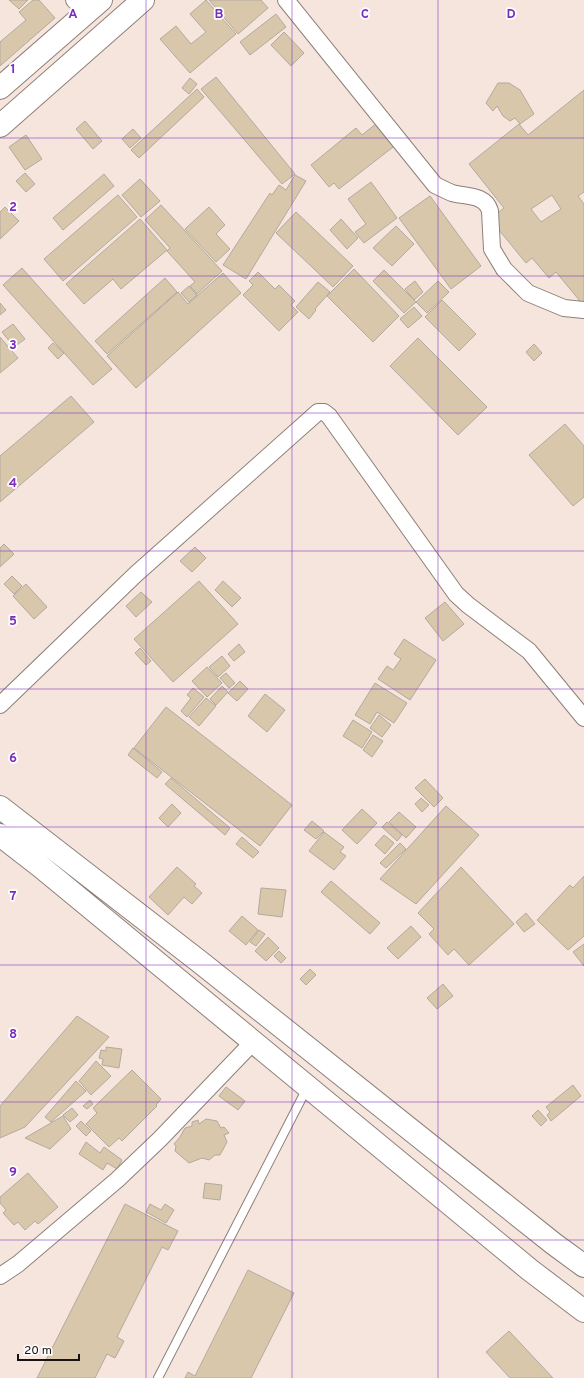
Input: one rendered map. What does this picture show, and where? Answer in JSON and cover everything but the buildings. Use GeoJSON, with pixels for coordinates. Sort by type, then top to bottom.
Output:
{"type":"FeatureCollection","features":[{"type":"Feature","properties":{"kind":"main road"},"geometry":{"type":"LineString","coordinates":[[0,126],[143,0]]}},
{"type":"Feature","properties":{"kind":"main road"},"geometry":{"type":"LineString","coordinates":[[0,88],[87,4]]}},
{"type":"Feature","properties":{"kind":"main road"},"geometry":{"type":"LineString","coordinates":[[0,807],[200,962],[554,1244],[584,1266]]}},
{"type":"Feature","properties":{"kind":"main road"},"geometry":{"type":"LineString","coordinates":[[0,835],[40,866],[530,1270],[584,1311]]}},
{"type":"Feature","properties":{"kind":"street"},"geometry":{"type":"LineString","coordinates":[[286,0],[435,185],[453,193],[472,196],[489,205],[492,249],[504,269],[528,293],[564,308],[584,310]]}},
{"type":"Feature","properties":{"kind":"street"},"geometry":{"type":"LineString","coordinates":[[0,705],[136,574],[318,412],[324,412],[329,416],[456,594],[468,605],[529,651],[584,718]]}},
{"type":"Feature","properties":{"kind":"street"},"geometry":{"type":"LineString","coordinates":[[0,1276],[18,1264],[117,1180],[160,1139],[253,1042]]}},
{"type":"Feature","properties":{"kind":"lane"},"geometry":{"type":"LineString","coordinates":[[158,1378],[308,1087]]}}]}
